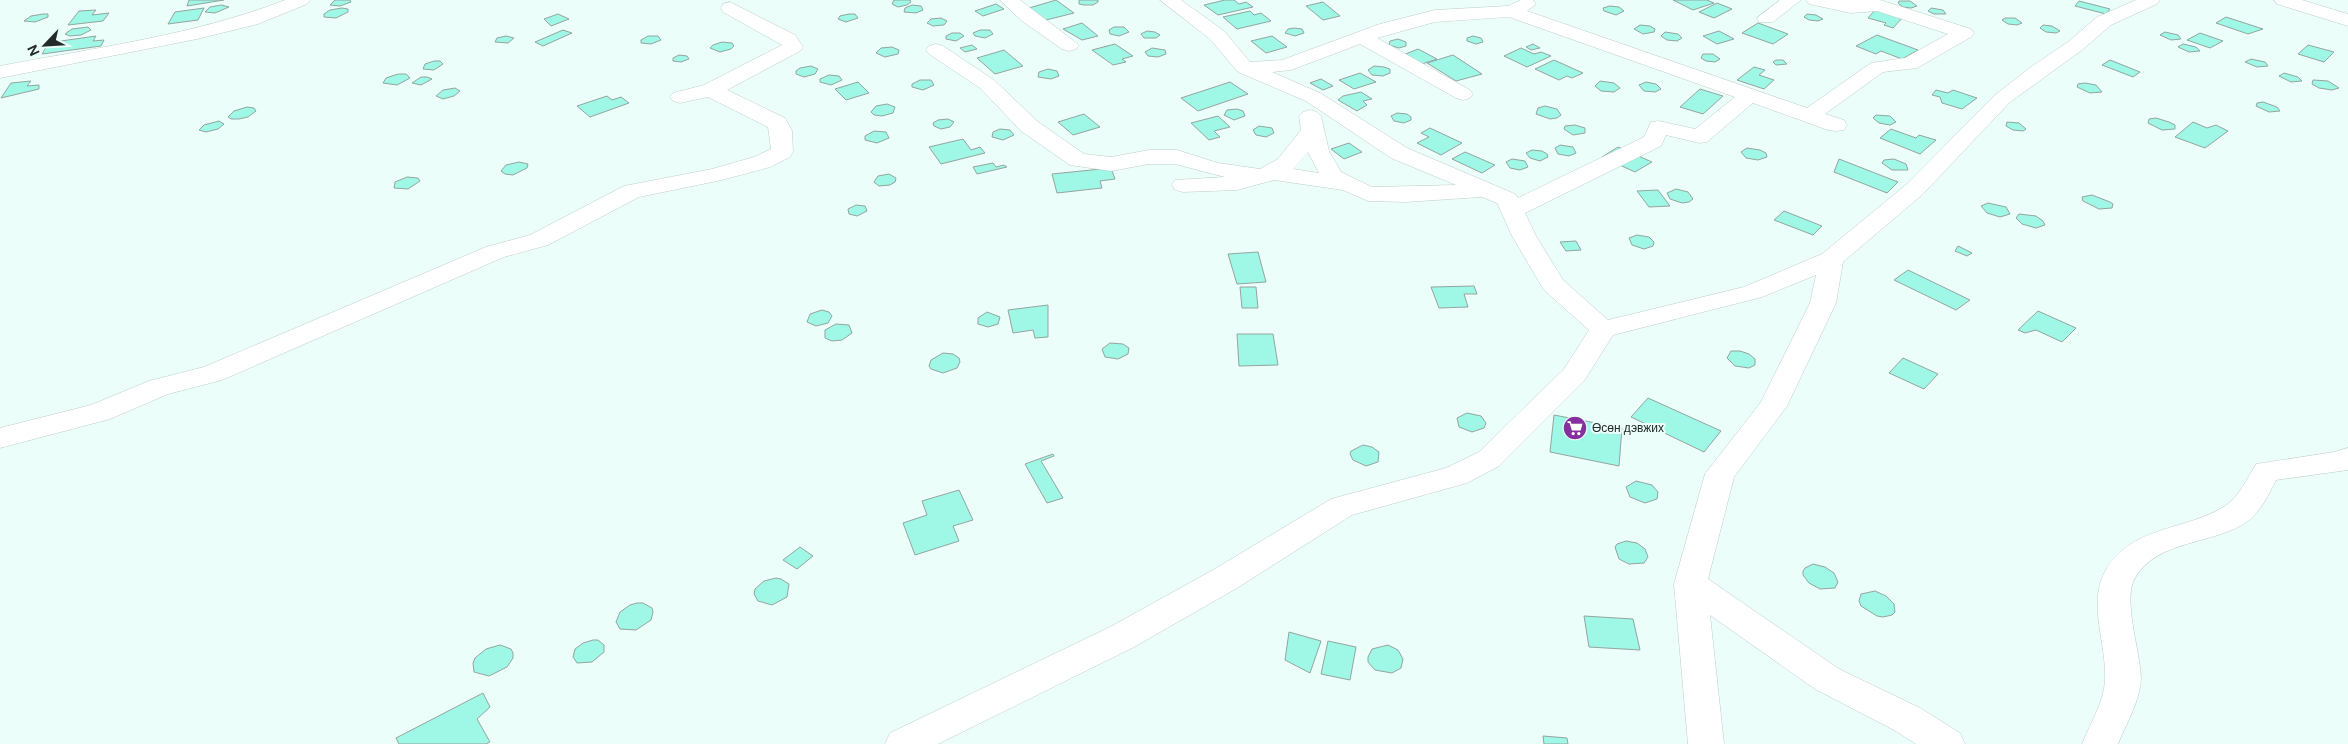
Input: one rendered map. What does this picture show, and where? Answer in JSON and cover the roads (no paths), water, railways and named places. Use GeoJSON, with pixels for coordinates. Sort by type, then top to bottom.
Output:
{"type":"FeatureCollection","features":[{"type":"Feature","properties":{"kind":"street"},"geometry":{"type":"LineString","coordinates":[[0,72],[215,29],[251,20],[301,0]]}},
{"type":"Feature","properties":{"kind":"street"},"geometry":{"type":"LineString","coordinates":[[1008,0],[1036,23],[1069,45]]}},
{"type":"Feature","properties":{"kind":"street"},"geometry":{"type":"LineString","coordinates":[[1169,0],[1217,35],[1245,68],[1313,97],[1399,153],[1507,198],[1524,236],[1553,285],[1603,328]]}},
{"type":"Feature","properties":{"kind":"street"},"geometry":{"type":"LineString","coordinates":[[1245,68],[1284,66],[1387,28],[1435,16],[1511,11],[1535,0]]}},
{"type":"Feature","properties":{"kind":"street"},"geometry":{"type":"LineString","coordinates":[[1766,18],[1792,0]]}},
{"type":"Feature","properties":{"kind":"street"},"geometry":{"type":"LineString","coordinates":[[1809,116],[1878,67],[1910,64],[1964,33],[1878,5],[1851,7],[1814,0]]}},
{"type":"Feature","properties":{"kind":"street"},"geometry":{"type":"LineString","coordinates":[[903,744],[1122,637],[1224,580],[1342,506],[1456,476],[1489,459],[1574,375],[1603,328],[1682,311],[1753,292],[1831,259],[1915,189],[2002,99],[2038,70],[2075,46],[2104,21],[2151,0]]}},
{"type":"Feature","properties":{"kind":"street"},"geometry":{"type":"LineString","coordinates":[[2283,0],[2348,20]]}},
{"type":"Feature","properties":{"kind":"street"},"geometry":{"type":"LineString","coordinates":[[1419,5],[1435,16]]}},
{"type":"Feature","properties":{"kind":"street"},"geometry":{"type":"LineString","coordinates":[[680,97],[711,90],[793,47],[788,39],[730,8]]}},
{"type":"Feature","properties":{"kind":"street"},"geometry":{"type":"LineString","coordinates":[[1511,11],[1836,125]]}},
{"type":"Feature","properties":{"kind":"street"},"geometry":{"type":"LineString","coordinates":[[1361,37],[1464,94]]}},
{"type":"Feature","properties":{"kind":"street"},"geometry":{"type":"LineString","coordinates":[[936,50],[987,84],[1029,126],[1078,160],[1111,164],[1149,157],[1177,157],[1215,169],[1347,184]]}},
{"type":"Feature","properties":{"kind":"street"},"geometry":{"type":"LineString","coordinates":[[1285,84],[1303,103],[1311,117],[1312,130],[1318,151],[1332,176],[1347,184],[1368,194],[1405,195],[1455,190],[1490,191]]}},
{"type":"Feature","properties":{"kind":"street"},"geometry":{"type":"LineString","coordinates":[[0,438],[100,412],[159,387],[212,374],[495,252],[539,240],[632,191],[714,175],[762,162],[782,152],[782,141],[777,123],[711,90]]}},
{"type":"Feature","properties":{"kind":"street"},"geometry":{"type":"LineString","coordinates":[[1512,210],[1653,141],[1659,127],[1699,137],[1750,95],[1809,116]]}},
{"type":"Feature","properties":{"kind":"street"},"geometry":{"type":"LineString","coordinates":[[1182,186],[1223,185],[1266,175],[1287,163],[1312,130]]}},
{"type":"Feature","properties":{"kind":"street"},"geometry":{"type":"LineString","coordinates":[[1706,744],[1690,584],[1720,474],[1773,406],[1823,303],[1831,259]]}},
{"type":"Feature","properties":{"kind":"street"},"geometry":{"type":"LineString","coordinates":[[2100,744],[2123,682],[2115,595],[2118,578],[2134,557],[2159,541],[2206,528],[2238,513],[2267,471],[2340,462],[2348,458]]}},
{"type":"Feature","properties":{"kind":"street"},"geometry":{"type":"LineString","coordinates":[[1690,584],[1827,678],[1907,719],[1947,744]]}},
{"type":"Feature","properties":{"kind":"place","name":"Өсөн дэвжих"},"geometry":{"type":"Point","coordinates":[1575,428]}}]}
